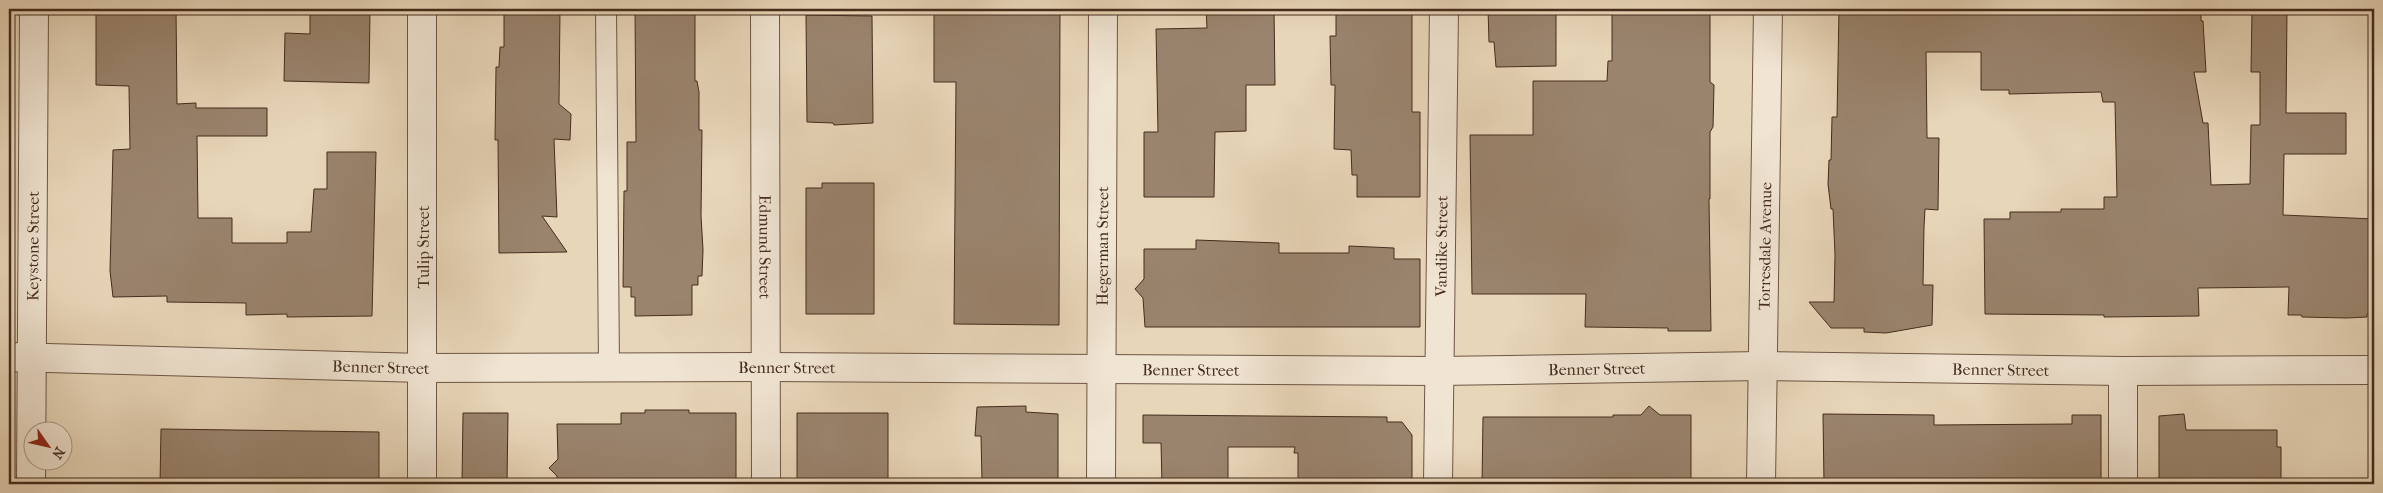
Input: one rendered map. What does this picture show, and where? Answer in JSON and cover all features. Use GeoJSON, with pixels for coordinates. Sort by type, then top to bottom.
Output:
{"type":"FeatureCollection","features":[{"type":"Feature","properties":{"kind":"street","name":"Keystone Street"},"geometry":{"type":"LineString","coordinates":[[31,484],[20,358],[34,9]]}},
{"type":"Feature","properties":{"kind":"street","name":"Tulip Street"},"geometry":{"type":"LineString","coordinates":[[422,9],[422,484]]}},
{"type":"Feature","properties":{"kind":"street","name":"Edmund Street"},"geometry":{"type":"LineString","coordinates":[[765,9],[766,484]]}},
{"type":"Feature","properties":{"kind":"street","name":"Hegerman Street"},"geometry":{"type":"LineString","coordinates":[[1102,484],[1103,9]]}},
{"type":"Feature","properties":{"kind":"street","name":"Vandike Street"},"geometry":{"type":"LineString","coordinates":[[1438,484],[1444,9]]}},
{"type":"Feature","properties":{"kind":"street","name":"Torresdale Avenue"},"geometry":{"type":"LineString","coordinates":[[1761,484],[1768,9]]}},
{"type":"Feature","properties":{"kind":"street","name":"Benner Street"},"geometry":{"type":"LineString","coordinates":[[20,358],[423,368],[767,367],[1438,371],[1762,366],[2123,371],[2374,370]]}},
{"type":"Feature","properties":{"kind":"street"},"geometry":{"type":"LineString","coordinates":[[2123,371],[2123,484]]}},
{"type":"Feature","properties":{"kind":"lane"},"geometry":{"type":"LineString","coordinates":[[606,9],[609,367]]}},
{"type":"Feature","properties":{"kind":"building"},"geometry":{"type":"Polygon","coordinates":[[[96,9],[176,9],[177,104],[196,103],[196,108],[267,108],[267,136],[197,136],[198,218],[232,218],[232,243],[287,243],[287,232],[311,232],[314,189],[327,189],[327,152],[376,152],[372,316],[287,317],[287,314],[246,315],[246,303],[167,302],[167,296],[113,297],[110,271],[113,150],[130,149],[129,86],[96,85],[96,9]]]}},
{"type":"Feature","properties":{"kind":"building"},"geometry":{"type":"Polygon","coordinates":[[[310,9],[370,9],[369,83],[284,81],[285,33],[310,34],[310,9]]]}},
{"type":"Feature","properties":{"kind":"building"},"geometry":{"type":"Polygon","coordinates":[[[504,9],[560,9],[559,104],[571,114],[570,140],[554,139],[557,217],[542,216],[567,252],[499,253],[498,140],[495,140],[496,67],[499,67],[500,47],[504,47],[504,9]]]}},
{"type":"Feature","properties":{"kind":"building"},"geometry":{"type":"Polygon","coordinates":[[[635,9],[695,9],[695,81],[697,81],[699,92],[699,130],[702,130],[701,216],[703,250],[702,276],[698,276],[698,285],[692,285],[692,315],[635,316],[635,297],[631,297],[631,287],[623,287],[624,191],[627,191],[627,142],[636,142],[635,9]]]}},
{"type":"Feature","properties":{"kind":"building"},"geometry":{"type":"Polygon","coordinates":[[[934,9],[1060,10],[1059,325],[954,324],[956,82],[934,82],[934,9]]]}},
{"type":"Feature","properties":{"kind":"building"},"geometry":{"type":"Polygon","coordinates":[[[1206,9],[1274,9],[1275,85],[1246,85],[1246,131],[1215,132],[1214,197],[1144,197],[1144,132],[1158,132],[1156,29],[1207,28],[1206,9]]]}},
{"type":"Feature","properties":{"kind":"building"},"geometry":{"type":"Polygon","coordinates":[[[1336,9],[1412,9],[1412,112],[1420,112],[1420,197],[1357,197],[1357,175],[1352,175],[1351,150],[1334,149],[1335,85],[1331,85],[1330,36],[1336,36],[1336,9]]]}},
{"type":"Feature","properties":{"kind":"building"},"geometry":{"type":"Polygon","coordinates":[[[1488,9],[1556,9],[1556,66],[1496,67],[1494,42],[1489,42],[1488,9]]]}},
{"type":"Feature","properties":{"kind":"building"},"geometry":{"type":"Polygon","coordinates":[[[1612,9],[1710,9],[1710,82],[1714,85],[1713,127],[1710,132],[1709,199],[1711,331],[1668,331],[1668,328],[1585,327],[1586,294],[1472,294],[1470,135],[1533,135],[1533,81],[1607,81],[1608,61],[1612,61],[1612,9]]]}},
{"type":"Feature","properties":{"kind":"building"},"geometry":{"type":"Polygon","coordinates":[[[1839,9],[2201,9],[2206,72],[2194,72],[2203,123],[2208,123],[2211,185],[2250,184],[2251,125],[2260,125],[2260,72],[2251,72],[2252,9],[2287,9],[2286,113],[2346,113],[2346,154],[2284,154],[2283,215],[2374,219],[2374,314],[2367,314],[2367,317],[2347,318],[2288,315],[2289,287],[2198,288],[2199,316],[2104,317],[2104,315],[1985,314],[1984,219],[2010,219],[2010,212],[2061,212],[2061,209],[2104,209],[2104,197],[2117,197],[2115,102],[2103,102],[2101,92],[2009,94],[2009,90],[1981,90],[1981,52],[1926,52],[1927,138],[1939,138],[1938,210],[1925,209],[1924,227],[1923,285],[1933,285],[1932,325],[1886,333],[1864,332],[1864,328],[1831,328],[1809,302],[1834,302],[1835,255],[1833,209],[1831,209],[1828,184],[1829,160],[1831,160],[1832,117],[1837,117],[1839,9]]]}},
{"type":"Feature","properties":{"kind":"building"},"geometry":{"type":"Polygon","coordinates":[[[806,15],[872,16],[873,123],[834,125],[833,123],[807,122],[806,15]]]}},
{"type":"Feature","properties":{"kind":"building"},"geometry":{"type":"Polygon","coordinates":[[[822,183],[874,183],[874,314],[806,314],[806,188],[822,188],[822,183]]]}},
{"type":"Feature","properties":{"kind":"building"},"geometry":{"type":"Polygon","coordinates":[[[1196,240],[1279,243],[1279,253],[1349,253],[1349,246],[1394,248],[1394,259],[1420,259],[1420,327],[1145,327],[1143,298],[1135,289],[1144,279],[1144,249],[1196,249],[1196,240]]]}},
{"type":"Feature","properties":{"kind":"building"},"geometry":{"type":"Polygon","coordinates":[[[1026,406],[1026,412],[1058,414],[1058,484],[987,484],[987,481],[982,481],[981,436],[975,436],[977,407],[1026,406]]]}},
{"type":"Feature","properties":{"kind":"building"},"geometry":{"type":"Polygon","coordinates":[[[1649,406],[1660,415],[1691,415],[1691,484],[1482,484],[1483,417],[1613,417],[1613,415],[1641,415],[1649,406]]]}},
{"type":"Feature","properties":{"kind":"building"},"geometry":{"type":"Polygon","coordinates":[[[645,410],[689,410],[689,413],[736,413],[736,481],[733,481],[733,484],[557,484],[557,476],[549,468],[558,459],[557,424],[621,424],[621,413],[645,413],[645,410]]]}},
{"type":"Feature","properties":{"kind":"building"},"geometry":{"type":"Polygon","coordinates":[[[463,413],[508,413],[507,484],[462,484],[463,413]]]}},
{"type":"Feature","properties":{"kind":"building"},"geometry":{"type":"Polygon","coordinates":[[[797,413],[888,413],[888,483],[797,483],[797,413]]]}},
{"type":"Feature","properties":{"kind":"building"},"geometry":{"type":"Polygon","coordinates":[[[1823,414],[1934,415],[1934,425],[2072,424],[2072,415],[2101,415],[2101,484],[1824,484],[1823,414]]]}},
{"type":"Feature","properties":{"kind":"building"},"geometry":{"type":"Polygon","coordinates":[[[2184,414],[2186,430],[2277,430],[2277,447],[2281,447],[2281,482],[2279,484],[2159,484],[2159,416],[2184,414]]]}},
{"type":"Feature","properties":{"kind":"building"},"geometry":{"type":"Polygon","coordinates":[[[1143,415],[1387,417],[1387,422],[1402,422],[1412,435],[1412,484],[1298,484],[1298,453],[1294,453],[1295,447],[1228,447],[1228,484],[1162,484],[1161,443],[1143,443],[1143,415]]]}},
{"type":"Feature","properties":{"kind":"building"},"geometry":{"type":"Polygon","coordinates":[[[161,429],[379,432],[379,484],[160,484],[161,429]]]}}]}
